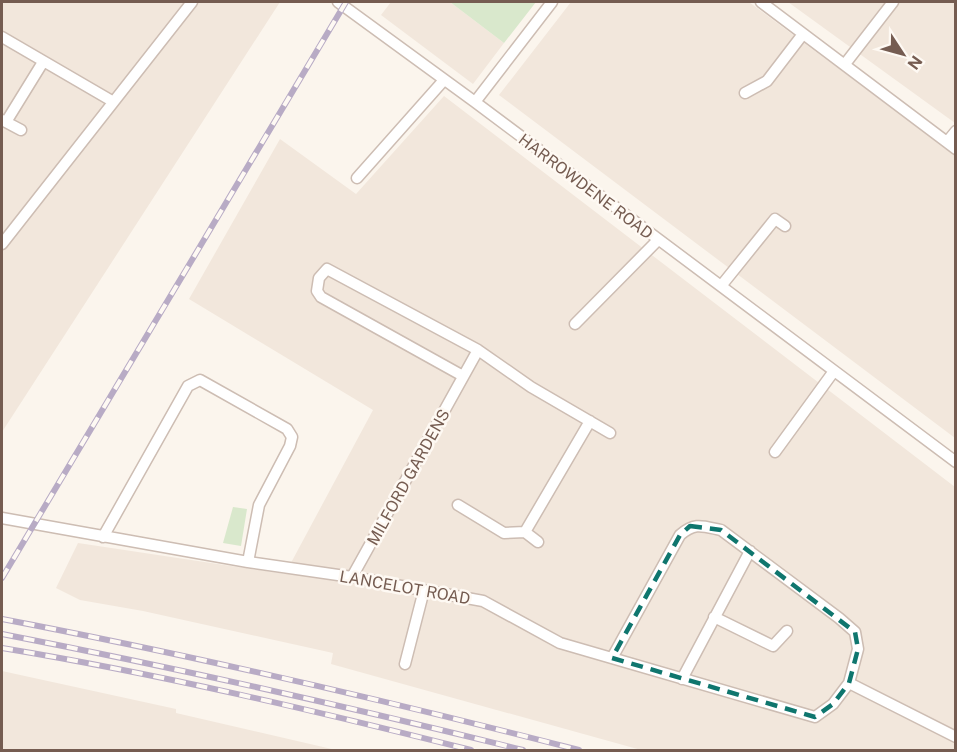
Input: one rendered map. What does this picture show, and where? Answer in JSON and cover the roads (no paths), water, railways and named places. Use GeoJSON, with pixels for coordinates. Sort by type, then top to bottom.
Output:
{"type":"FeatureCollection","features":[{"type":"Feature","properties":{"kind":"street"},"geometry":{"type":"LineString","coordinates":[[2,244],[192,2]]}},
{"type":"Feature","properties":{"kind":"street","name":"HARROWDENE ROAD"},"geometry":{"type":"LineString","coordinates":[[338,2],[956,462]]}},
{"type":"Feature","properties":{"kind":"street"},"geometry":{"type":"LineString","coordinates":[[475,102],[552,2]]}},
{"type":"Feature","properties":{"kind":"street"},"geometry":{"type":"LineString","coordinates":[[761,2],[951,146],[956,131]]}},
{"type":"Feature","properties":{"kind":"street"},"geometry":{"type":"LineString","coordinates":[[845,64],[893,2]]}},
{"type":"Feature","properties":{"kind":"street"},"geometry":{"type":"LineString","coordinates":[[745,93],[767,81],[803,33]]}},
{"type":"Feature","properties":{"kind":"street"},"geometry":{"type":"LineString","coordinates":[[2,37],[112,101]]}},
{"type":"Feature","properties":{"kind":"street"},"geometry":{"type":"LineString","coordinates":[[21,130],[4,121],[43,62]]}},
{"type":"Feature","properties":{"kind":"street"},"geometry":{"type":"LineString","coordinates":[[357,178],[444,80]]}},
{"type":"Feature","properties":{"kind":"street"},"geometry":{"type":"LineString","coordinates":[[722,286],[771,216],[785,226]]}},
{"type":"Feature","properties":{"kind":"street"},"geometry":{"type":"LineString","coordinates":[[574,324],[658,240]]}},
{"type":"Feature","properties":{"kind":"street"},"geometry":{"type":"LineString","coordinates":[[463,376],[321,297],[317,291],[319,278],[327,269],[478,350],[531,387],[610,433]]}},
{"type":"Feature","properties":{"kind":"street","name":"MILFORD GARDENS"},"geometry":{"type":"LineString","coordinates":[[352,577],[478,350]]}},
{"type":"Feature","properties":{"kind":"street"},"geometry":{"type":"LineString","coordinates":[[775,452],[834,371]]}},
{"type":"Feature","properties":{"kind":"street"},"geometry":{"type":"LineString","coordinates":[[103,537],[188,386],[200,380],[287,429],[292,437],[290,446],[259,505],[248,562]]}},
{"type":"Feature","properties":{"kind":"street"},"geometry":{"type":"LineString","coordinates":[[525,532],[590,421]]}},
{"type":"Feature","properties":{"kind":"street"},"geometry":{"type":"LineString","coordinates":[[458,505],[504,533],[525,532],[538,542]]}},
{"type":"Feature","properties":{"kind":"street","name":"LANCELOT ROAD"},"geometry":{"type":"LineString","coordinates":[[2,518],[483,601],[560,644],[815,717],[833,704],[849,682]]}},
{"type":"Feature","properties":{"kind":"street"},"geometry":{"type":"LineString","coordinates":[[612,658],[680,535],[690,526],[701,525],[721,530],[855,632],[858,649],[849,682],[956,737]]}},
{"type":"Feature","properties":{"kind":"street"},"geometry":{"type":"LineString","coordinates":[[682,679],[750,551]]}},
{"type":"Feature","properties":{"kind":"street"},"geometry":{"type":"LineString","coordinates":[[405,664],[424,590]]}},
{"type":"Feature","properties":{"kind":"street"},"geometry":{"type":"LineString","coordinates":[[714,617],[773,646],[787,631]]}},
{"type":"Feature","properties":{"kind":"railway"},"geometry":{"type":"LineString","coordinates":[[2,578],[346,2]]}},
{"type":"Feature","properties":{"kind":"railway"},"geometry":{"type":"LineString","coordinates":[[2,619],[292,680],[579,750]]}},
{"type":"Feature","properties":{"kind":"railway"},"geometry":{"type":"LineString","coordinates":[[2,634],[133,660],[523,750]]}},
{"type":"Feature","properties":{"kind":"railway"},"geometry":{"type":"LineString","coordinates":[[2,648],[120,669],[238,694],[471,750]]}}]}
